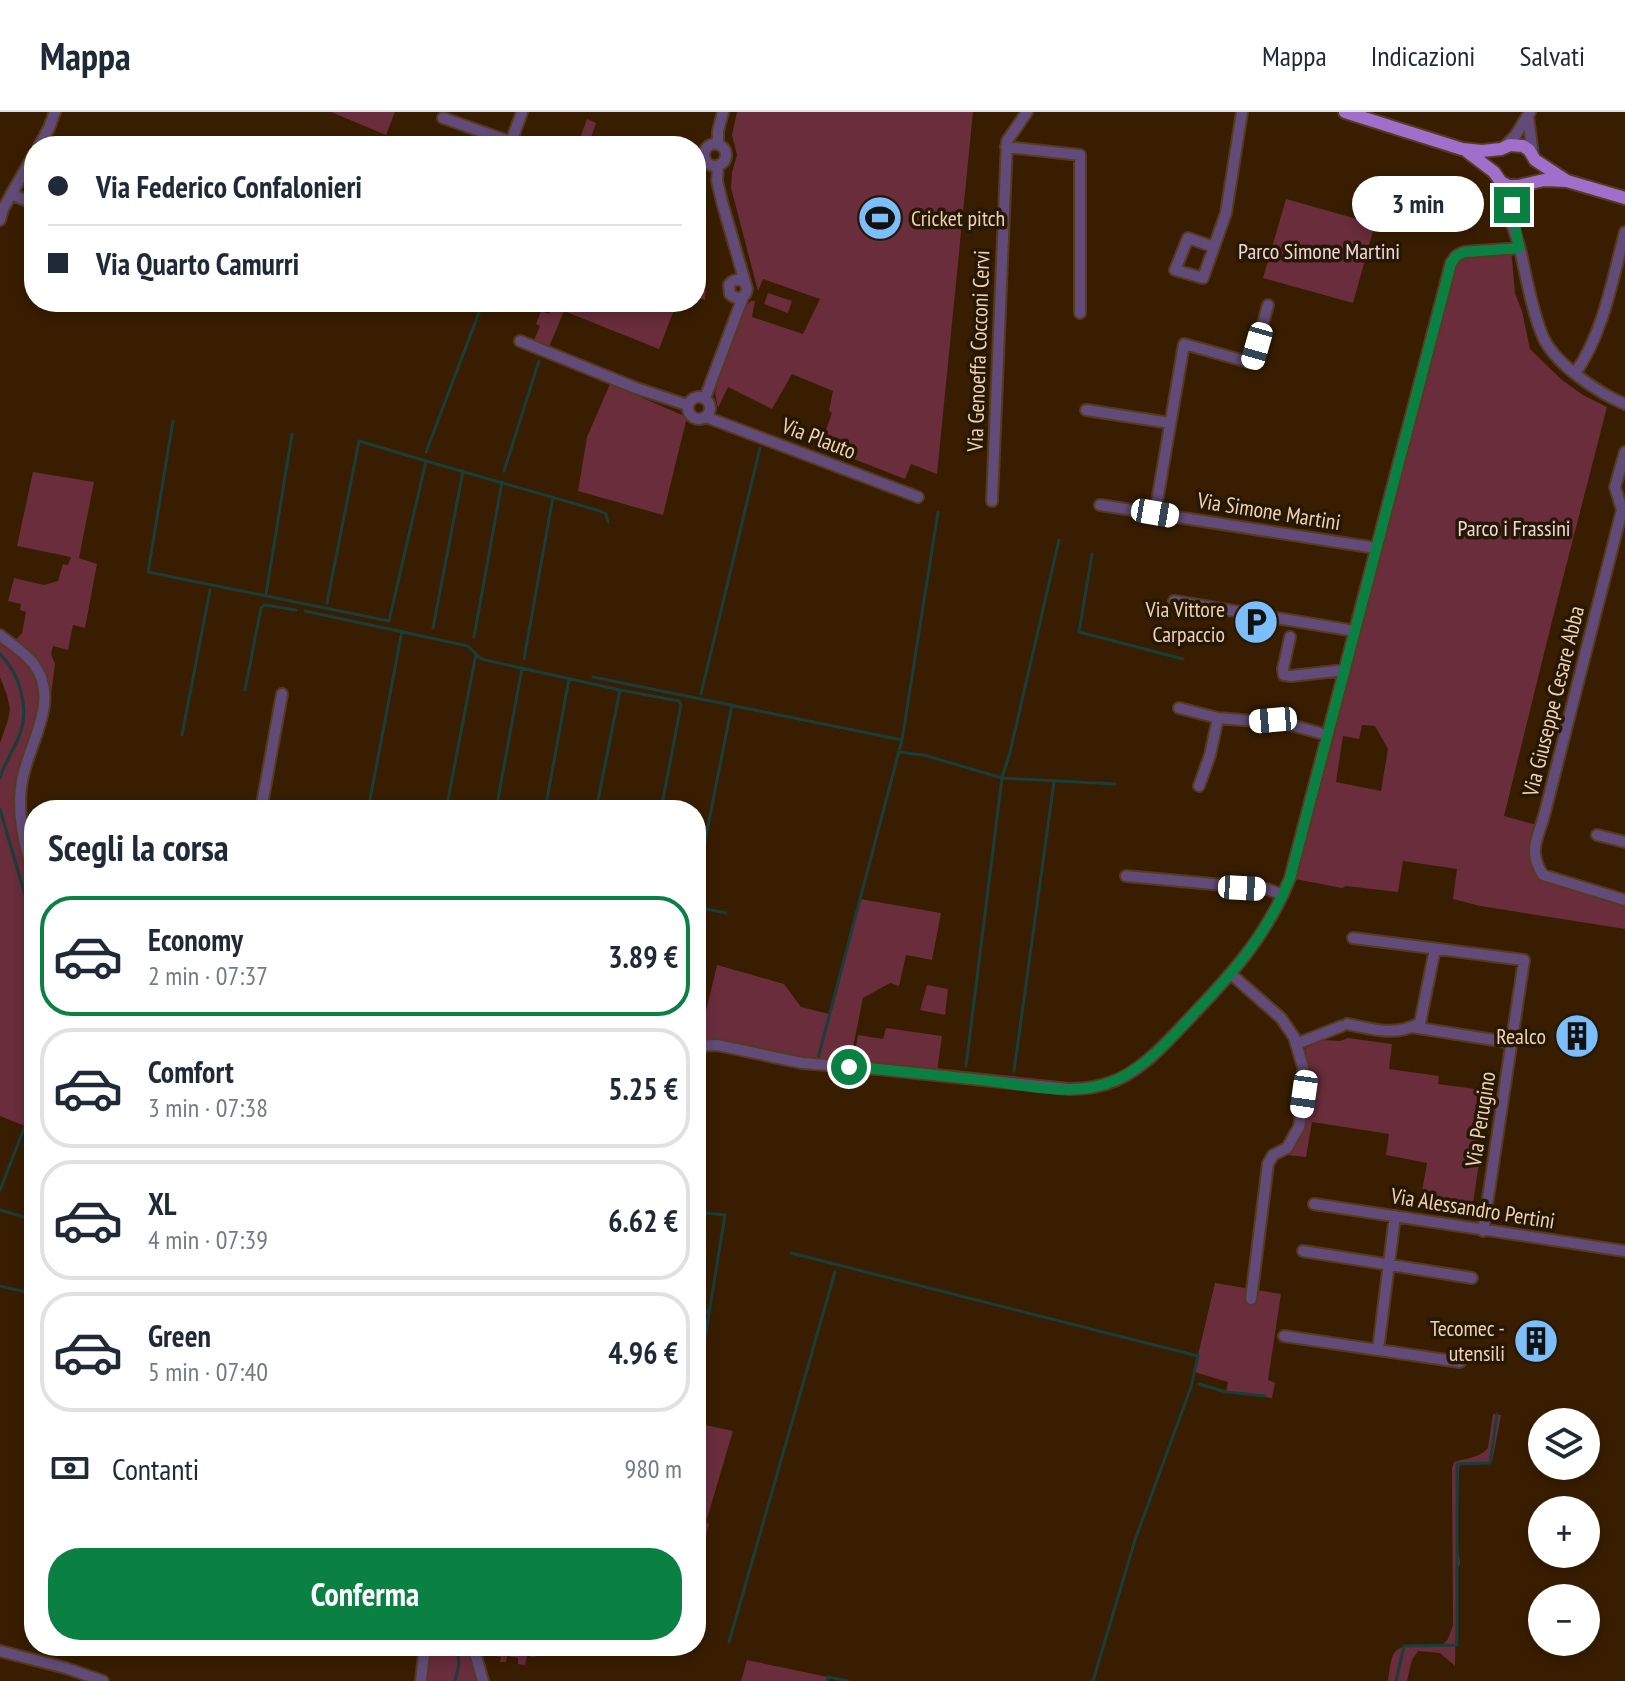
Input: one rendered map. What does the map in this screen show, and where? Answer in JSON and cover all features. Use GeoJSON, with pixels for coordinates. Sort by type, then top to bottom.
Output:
{"type":"FeatureCollection","features":[{"type":"Feature","properties":{"kind":"main road"},"geometry":{"type":"LineString","coordinates":[[1345,112],[1462,149],[1482,151],[1517,145],[1529,150],[1567,181]]}},
{"type":"Feature","properties":{"kind":"main road"},"geometry":{"type":"LineString","coordinates":[[1496,175],[1494,160],[1502,148]]}},
{"type":"Feature","properties":{"kind":"main road"},"geometry":{"type":"LineString","coordinates":[[1462,149],[1509,186],[1538,180],[1567,181],[1625,198]]}},
{"type":"Feature","properties":{"kind":"main road"},"geometry":{"type":"LineString","coordinates":[[1524,184],[1533,176],[1536,165],[1534,157]]}},
{"type":"Feature","properties":{"kind":"street"},"geometry":{"type":"LineString","coordinates":[[45,136],[55,112]]}},
{"type":"Feature","properties":{"kind":"street"},"geometry":{"type":"LineString","coordinates":[[513,136],[522,112]]}},
{"type":"Feature","properties":{"kind":"street"},"geometry":{"type":"LineString","coordinates":[[718,144],[723,112]]}},
{"type":"Feature","properties":{"kind":"street","name":"Via Genoeffa Cocconi Cervi"},"geometry":{"type":"LineString","coordinates":[[992,501],[1006,147],[1027,112]]}},
{"type":"Feature","properties":{"kind":"street"},"geometry":{"type":"LineString","coordinates":[[1214,247],[1226,213],[1242,112]]}},
{"type":"Feature","properties":{"kind":"street"},"geometry":{"type":"LineString","coordinates":[[1502,148],[1515,136],[1529,114]]}},
{"type":"Feature","properties":{"kind":"street"},"geometry":{"type":"LineString","coordinates":[[1529,114],[1529,136],[1534,157]]}},
{"type":"Feature","properties":{"kind":"street"},"geometry":{"type":"LineString","coordinates":[[443,118],[489,136]]}},
{"type":"Feature","properties":{"kind":"street"},"geometry":{"type":"LineString","coordinates":[[706,151],[713,144],[718,144],[726,154],[725,161],[718,166],[706,160]]}},
{"type":"Feature","properties":{"kind":"street"},"geometry":{"type":"LineString","coordinates":[[1006,147],[1080,155],[1080,313]]}},
{"type":"Feature","properties":{"kind":"street"},"geometry":{"type":"LineString","coordinates":[[705,398],[731,329],[737,296],[747,289],[717,181],[718,166]]}},
{"type":"Feature","properties":{"kind":"street"},"geometry":{"type":"LineString","coordinates":[[0,220],[24,171]]}},
{"type":"Feature","properties":{"kind":"street"},"geometry":{"type":"LineString","coordinates":[[1496,175],[1544,340],[1575,373],[1605,395],[1625,404]]}},
{"type":"Feature","properties":{"kind":"street"},"geometry":{"type":"LineString","coordinates":[[1516,236],[1512,205],[1524,184]]}},
{"type":"Feature","properties":{"kind":"street"},"geometry":{"type":"LineString","coordinates":[[11,194],[24,200]]}},
{"type":"Feature","properties":{"kind":"street"},"geometry":{"type":"LineString","coordinates":[[1575,373],[1597,331],[1625,232]]}},
{"type":"Feature","properties":{"kind":"street"},"geometry":{"type":"LineString","coordinates":[[734,245],[728,288],[737,296]]}},
{"type":"Feature","properties":{"kind":"street"},"geometry":{"type":"LineString","coordinates":[[706,1046],[730,1047],[802,1063],[1050,1088],[1088,1089],[1117,1080],[1144,1063],[1231,974],[1260,937],[1283,895],[1308,815],[1451,263],[1464,252],[1519,248]]}},
{"type":"Feature","properties":{"kind":"street"},"geometry":{"type":"LineString","coordinates":[[731,282],[740,279],[745,283]]}},
{"type":"Feature","properties":{"kind":"street"},"geometry":{"type":"LineString","coordinates":[[1155,513],[1184,344],[1252,363],[1268,305]]}},
{"type":"Feature","properties":{"kind":"street","name":"Via Plauto"},"geometry":{"type":"LineString","coordinates":[[520,341],[687,405],[692,417],[706,417],[918,497]]}},
{"type":"Feature","properties":{"kind":"street"},"geometry":{"type":"LineString","coordinates":[[687,405],[695,397],[705,398],[710,408],[706,417]]}},
{"type":"Feature","properties":{"kind":"street"},"geometry":{"type":"LineString","coordinates":[[1086,410],[1170,423]]}},
{"type":"Feature","properties":{"kind":"street","name":"Via Giuseppe Cesare Abba"},"geometry":{"type":"LineString","coordinates":[[1625,452],[1615,487],[1622,510],[1534,849],[1536,864],[1543,875],[1625,900]]}},
{"type":"Feature","properties":{"kind":"street","name":"Via Simone Martini"},"geometry":{"type":"LineString","coordinates":[[1100,505],[1376,548]]}},
{"type":"Feature","properties":{"kind":"street"},"geometry":{"type":"LineString","coordinates":[[1174,601],[1355,631]]}},
{"type":"Feature","properties":{"kind":"street"},"geometry":{"type":"LineString","coordinates":[[0,635],[34,664],[43,685],[44,710],[20,788],[24,836]]}},
{"type":"Feature","properties":{"kind":"street"},"geometry":{"type":"LineString","coordinates":[[1290,637],[1284,675],[1345,670]]}},
{"type":"Feature","properties":{"kind":"street"},"geometry":{"type":"LineString","coordinates":[[263,800],[282,694]]}},
{"type":"Feature","properties":{"kind":"street"},"geometry":{"type":"LineString","coordinates":[[1179,708],[1218,718],[1273,720],[1327,735]]}},
{"type":"Feature","properties":{"kind":"street"},"geometry":{"type":"LineString","coordinates":[[1199,786],[1218,718]]}},
{"type":"Feature","properties":{"kind":"street"},"geometry":{"type":"LineString","coordinates":[[1597,835],[1625,842]]}},
{"type":"Feature","properties":{"kind":"street"},"geometry":{"type":"LineString","coordinates":[[1126,876],[1267,889],[1283,895]]}},
{"type":"Feature","properties":{"kind":"street","name":"Via Perugino"},"geometry":{"type":"LineString","coordinates":[[1353,938],[1524,960],[1483,1231]]}},
{"type":"Feature","properties":{"kind":"street"},"geometry":{"type":"LineString","coordinates":[[1412,1027],[1420,1023],[1435,949]]}},
{"type":"Feature","properties":{"kind":"street"},"geometry":{"type":"LineString","coordinates":[[1231,974],[1281,1018],[1294,1037],[1303,1067],[1304,1094],[1299,1127],[1287,1148],[1273,1155],[1268,1164],[1251,1299]]}},
{"type":"Feature","properties":{"kind":"street","name":"Via Perugino"},"geometry":{"type":"LineString","coordinates":[[1296,1044],[1344,1025],[1391,1032],[1412,1027],[1507,1042]]}},
{"type":"Feature","properties":{"kind":"street","name":"Via Alessandro Pertini"},"geometry":{"type":"LineString","coordinates":[[1314,1204],[1625,1251]]}},
{"type":"Feature","properties":{"kind":"street"},"geometry":{"type":"LineString","coordinates":[[1378,1350],[1395,1216]]}},
{"type":"Feature","properties":{"kind":"street"},"geometry":{"type":"LineString","coordinates":[[1303,1251],[1472,1278]]}},
{"type":"Feature","properties":{"kind":"street"},"geometry":{"type":"LineString","coordinates":[[1284,1336],[1460,1362]]}},
{"type":"Feature","properties":{"kind":"street"},"geometry":{"type":"LineString","coordinates":[[0,1651],[103,1681]]}},
{"type":"Feature","properties":{"kind":"street"},"geometry":{"type":"LineString","coordinates":[[421,1681],[424,1656]]}},
{"type":"Feature","properties":{"kind":"street"},"geometry":{"type":"LineString","coordinates":[[476,1656],[483,1681]]}},
{"type":"Feature","properties":{"kind":"green space"},"geometry":{"type":"Polygon","coordinates":[[[331,112],[395,112],[386,135],[331,112]]]}},
{"type":"Feature","properties":{"kind":"green space"},"geometry":{"type":"Polygon","coordinates":[[[737,112],[973,112],[937,474],[911,464],[905,479],[820,446],[832,413],[829,411],[833,391],[792,374],[772,409],[728,387],[718,408],[715,394],[717,384],[746,306],[755,301],[752,317],[803,334],[820,299],[763,279],[758,291],[731,188],[737,155],[732,135],[737,112]]]}},
{"type":"Feature","properties":{"kind":"green space"},"geometry":{"type":"Polygon","coordinates":[[[587,119],[596,123],[591,136],[581,136],[587,119]]]}},
{"type":"Feature","properties":{"kind":"green space","name":"Parco Simone Martini"},"geometry":{"type":"Polygon","coordinates":[[[1286,199],[1375,224],[1353,303],[1263,278],[1286,199]]]}},
{"type":"Feature","properties":{"kind":"green space","name":"Parco i Frassini"},"geometry":{"type":"Polygon","coordinates":[[[1511,248],[1515,293],[1530,349],[1562,380],[1607,407],[1504,816],[1541,826],[1534,849],[1543,875],[1625,900],[1625,929],[1453,899],[1457,869],[1403,861],[1398,892],[1342,888],[1290,878],[1456,256],[1511,248]],[[1362,725],[1359,739],[1343,736],[1336,782],[1381,791],[1388,749],[1375,726],[1362,725]]]}},
{"type":"Feature","properties":{"kind":"green space"},"geometry":{"type":"Polygon","coordinates":[[[768,293],[792,301],[788,313],[764,304],[768,293]]]}},
{"type":"Feature","properties":{"kind":"green space"},"geometry":{"type":"Polygon","coordinates":[[[541,312],[564,312],[549,347],[534,340],[540,326],[536,324],[541,312]]]}},
{"type":"Feature","properties":{"kind":"green space"},"geometry":{"type":"Polygon","coordinates":[[[566,312],[673,312],[659,349],[566,312]]]}},
{"type":"Feature","properties":{"kind":"green space"},"geometry":{"type":"Polygon","coordinates":[[[610,384],[687,417],[663,515],[578,491],[587,437],[610,384]]]}},
{"type":"Feature","properties":{"kind":"green space"},"geometry":{"type":"Polygon","coordinates":[[[33,472],[94,482],[79,558],[97,564],[85,628],[73,625],[68,650],[53,646],[51,654],[55,664],[49,709],[43,710],[20,788],[24,814],[24,1126],[0,1116],[0,743],[10,709],[0,677],[0,635],[12,644],[22,633],[26,612],[20,610],[21,604],[8,601],[14,578],[44,585],[58,581],[63,564],[68,565],[71,557],[17,546],[33,472]]]}},
{"type":"Feature","properties":{"kind":"green space"},"geometry":{"type":"Polygon","coordinates":[[[860,899],[941,913],[932,960],[906,955],[899,986],[890,983],[863,998],[849,1067],[706,1047],[706,1010],[717,965],[784,984],[801,1007],[829,1014],[860,899]]]}},
{"type":"Feature","properties":{"kind":"green space"},"geometry":{"type":"Polygon","coordinates":[[[927,985],[948,989],[945,1015],[920,1010],[927,985]]]}},
{"type":"Feature","properties":{"kind":"green space"},"geometry":{"type":"Polygon","coordinates":[[[886,1028],[942,1036],[937,1072],[855,1061],[858,1035],[883,1039],[886,1028]]]}},
{"type":"Feature","properties":{"kind":"green space"},"geometry":{"type":"Polygon","coordinates":[[[1348,1038],[1392,1044],[1389,1069],[1439,1076],[1438,1084],[1490,1091],[1471,1216],[1419,1208],[1427,1163],[1386,1155],[1389,1134],[1312,1122],[1306,1157],[1287,1155],[1299,1139],[1308,1109],[1306,1047],[1323,1040],[1348,1038]]]}},
{"type":"Feature","properties":{"kind":"green space"},"geometry":{"type":"Polygon","coordinates":[[[1215,1283],[1281,1294],[1268,1380],[1275,1383],[1272,1398],[1226,1392],[1228,1382],[1194,1372],[1215,1283]]]}},
{"type":"Feature","properties":{"kind":"green space"},"geometry":{"type":"Polygon","coordinates":[[[1493,1414],[1501,1415],[1492,1462],[1462,1464],[1459,1467],[1457,1543],[1460,1563],[1457,1571],[1455,1666],[1440,1653],[1418,1651],[1412,1660],[1407,1681],[1388,1681],[1392,1658],[1397,1650],[1415,1645],[1442,1645],[1448,1639],[1453,1625],[1452,1468],[1454,1462],[1477,1456],[1488,1448],[1493,1414]]]}},
{"type":"Feature","properties":{"kind":"green space"},"geometry":{"type":"Polygon","coordinates":[[[706,1425],[733,1431],[706,1522],[706,1425]]]}},
{"type":"Feature","properties":{"kind":"green space"},"geometry":{"type":"Polygon","coordinates":[[[424,1656],[476,1656],[483,1681],[421,1681],[424,1656]]]}},
{"type":"Feature","properties":{"kind":"green space"},"geometry":{"type":"Polygon","coordinates":[[[507,1656],[527,1656],[525,1665],[518,1664],[518,1658],[507,1656]]]}},
{"type":"Feature","properties":{"kind":"green space"},"geometry":{"type":"Polygon","coordinates":[[[747,1660],[828,1677],[827,1681],[741,1681],[747,1660]]]}},
{"type":"Feature","properties":{"kind":"waterway"},"geometry":{"type":"LineString","coordinates":[[426,452],[479,312]]}},
{"type":"Feature","properties":{"kind":"waterway"},"geometry":{"type":"LineString","coordinates":[[504,471],[539,361]]}},
{"type":"Feature","properties":{"kind":"waterway"},"geometry":{"type":"LineString","coordinates":[[173,421],[148,572],[389,621],[426,461],[600,511],[606,514],[608,522]]}},
{"type":"Feature","properties":{"kind":"waterway"},"geometry":{"type":"LineString","coordinates":[[266,594],[292,434]]}},
{"type":"Feature","properties":{"kind":"waterway"},"geometry":{"type":"LineString","coordinates":[[327,603],[359,441],[426,461]]}},
{"type":"Feature","properties":{"kind":"waterway"},"geometry":{"type":"LineString","coordinates":[[701,694],[760,448]]}},
{"type":"Feature","properties":{"kind":"waterway"},"geometry":{"type":"LineString","coordinates":[[433,628],[463,471]]}},
{"type":"Feature","properties":{"kind":"waterway"},"geometry":{"type":"LineString","coordinates":[[474,637],[502,482]]}},
{"type":"Feature","properties":{"kind":"waterway"},"geometry":{"type":"LineString","coordinates":[[524,659],[553,497]]}},
{"type":"Feature","properties":{"kind":"waterway"},"geometry":{"type":"LineString","coordinates":[[817,1062],[902,740],[938,512]]}},
{"type":"Feature","properties":{"kind":"waterway"},"geometry":{"type":"LineString","coordinates":[[898,752],[924,755],[1002,778],[1059,540]]}},
{"type":"Feature","properties":{"kind":"waterway"},"geometry":{"type":"LineString","coordinates":[[1092,554],[1079,632],[1183,659]]}},
{"type":"Feature","properties":{"kind":"waterway"},"geometry":{"type":"LineString","coordinates":[[182,735],[210,590]]}},
{"type":"Feature","properties":{"kind":"waterway"},"geometry":{"type":"LineString","coordinates":[[245,690],[261,608],[265,605],[296,610]]}},
{"type":"Feature","properties":{"kind":"waterway"},"geometry":{"type":"LineString","coordinates":[[305,611],[468,646],[485,660],[679,701],[681,705],[663,800]]}},
{"type":"Feature","properties":{"kind":"waterway"},"geometry":{"type":"LineString","coordinates":[[370,800],[402,631]]}},
{"type":"Feature","properties":{"kind":"waterway"},"geometry":{"type":"LineString","coordinates":[[0,654],[17,680],[24,711],[21,731],[0,778]]}},
{"type":"Feature","properties":{"kind":"waterway"},"geometry":{"type":"LineString","coordinates":[[448,800],[476,654]]}},
{"type":"Feature","properties":{"kind":"waterway"},"geometry":{"type":"LineString","coordinates":[[498,800],[522,668]]}},
{"type":"Feature","properties":{"kind":"waterway"},"geometry":{"type":"LineString","coordinates":[[593,677],[902,740]]}},
{"type":"Feature","properties":{"kind":"waterway"},"geometry":{"type":"LineString","coordinates":[[547,800],[569,679]]}},
{"type":"Feature","properties":{"kind":"waterway"},"geometry":{"type":"LineString","coordinates":[[598,800],[620,690]]}},
{"type":"Feature","properties":{"kind":"waterway"},"geometry":{"type":"LineString","coordinates":[[706,836],[732,705]]}},
{"type":"Feature","properties":{"kind":"waterway"},"geometry":{"type":"LineString","coordinates":[[966,1066],[1002,778],[1115,784]]}},
{"type":"Feature","properties":{"kind":"waterway"},"geometry":{"type":"LineString","coordinates":[[1014,1071],[1054,782]]}},
{"type":"Feature","properties":{"kind":"waterway"},"geometry":{"type":"LineString","coordinates":[[0,809],[24,892]]}},
{"type":"Feature","properties":{"kind":"waterway"},"geometry":{"type":"LineString","coordinates":[[706,909],[726,913]]}},
{"type":"Feature","properties":{"kind":"waterway"},"geometry":{"type":"LineString","coordinates":[[0,1190],[24,1129]]}},
{"type":"Feature","properties":{"kind":"waterway"},"geometry":{"type":"LineString","coordinates":[[0,1210],[24,1217]]}},
{"type":"Feature","properties":{"kind":"waterway"},"geometry":{"type":"LineString","coordinates":[[706,1213],[725,1215],[706,1332]]}},
{"type":"Feature","properties":{"kind":"waterway"},"geometry":{"type":"LineString","coordinates":[[791,1253],[1198,1356],[1191,1387],[1135,1540],[1093,1681]]}},
{"type":"Feature","properties":{"kind":"waterway"},"geometry":{"type":"LineString","coordinates":[[729,1642],[835,1272]]}},
{"type":"Feature","properties":{"kind":"waterway"},"geometry":{"type":"LineString","coordinates":[[0,1286],[24,1292]]}},
{"type":"Feature","properties":{"kind":"waterway"},"geometry":{"type":"LineString","coordinates":[[1199,1384],[1226,1392],[1265,1396]]}},
{"type":"Feature","properties":{"kind":"waterway"},"geometry":{"type":"LineString","coordinates":[[1396,1681],[1404,1646],[1457,1645],[1457,1464],[1490,1463],[1497,1414]]}},
{"type":"Feature","properties":{"kind":"waterway"},"geometry":{"type":"LineString","coordinates":[[455,1681],[458,1656]]}},
{"type":"Feature","properties":{"kind":"waterway"},"geometry":{"type":"LineString","coordinates":[[827,1681],[828,1677],[848,1681]]}},
{"type":"Feature","properties":{"kind":"place","name":"Cricket pitch"},"geometry":{"type":"Point","coordinates":[880,218]}},
{"type":"Feature","properties":{"kind":"place","name":"Via Vittore Carpaccio"},"geometry":{"type":"Point","coordinates":[1256,622]}},
{"type":"Feature","properties":{"kind":"place","name":"Realco"},"geometry":{"type":"Point","coordinates":[1577,1036]}},
{"type":"Feature","properties":{"kind":"place","name":"Tecomec - utensili"},"geometry":{"type":"Point","coordinates":[1536,1341]}},
{"type":"Feature","properties":{"kind":"route"},"geometry":{"type":"LineString","coordinates":[[849,1067],[1050,1088],[1088,1089],[1117,1080],[1144,1063],[1237,968],[1272,918],[1290,878],[1451,263],[1464,252],[1519,248],[1512,205]]}}]}
